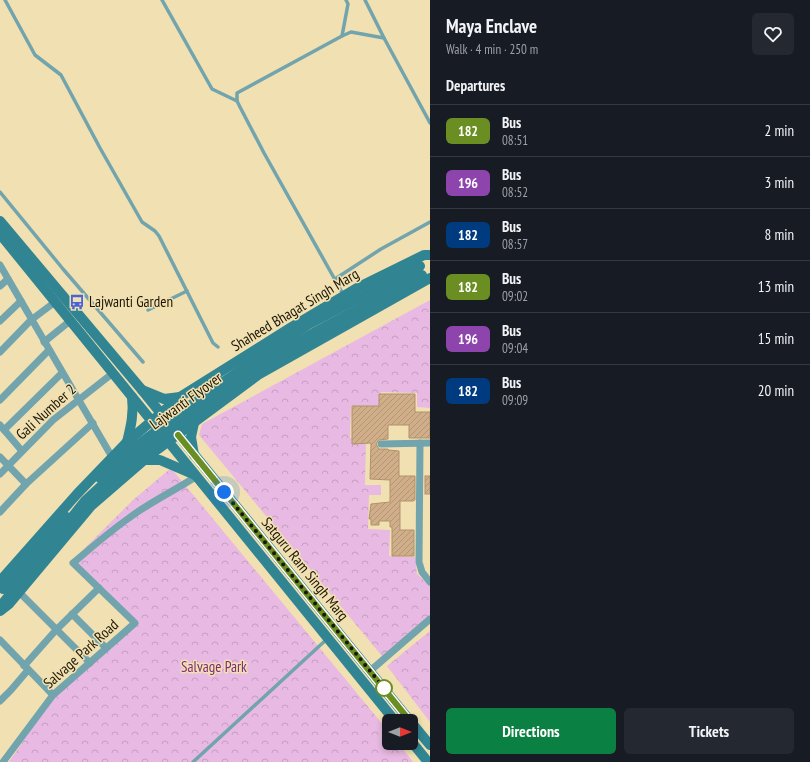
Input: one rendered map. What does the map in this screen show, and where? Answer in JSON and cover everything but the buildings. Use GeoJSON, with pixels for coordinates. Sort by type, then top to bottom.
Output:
{"type":"FeatureCollection","features":[{"type":"Feature","properties":{"kind":"main road"},"geometry":{"type":"LineString","coordinates":[[0,221],[160,413]]}},
{"type":"Feature","properties":{"kind":"main road"},"geometry":{"type":"LineString","coordinates":[[0,234],[152,420],[127,442],[76,494],[1,594]]}},
{"type":"Feature","properties":{"kind":"main road","name":"Shaheed Bhagat Singh Marg"},"geometry":{"type":"LineString","coordinates":[[152,420],[180,397],[290,328],[344,296],[424,255],[430,255]]}},
{"type":"Feature","properties":{"kind":"main road","name":"Lajwanti Flyover"},"geometry":{"type":"LineString","coordinates":[[1,594],[85,501],[123,466],[202,405],[310,335],[426,272],[430,260]]}},
{"type":"Feature","properties":{"kind":"main road"},"geometry":{"type":"LineString","coordinates":[[0,611],[9,604],[91,506],[144,460],[258,375],[426,272]]}},
{"type":"Feature","properties":{"kind":"main road"},"geometry":{"type":"LineString","coordinates":[[142,390],[164,399],[180,397],[177,406],[186,423],[194,423]]}},
{"type":"Feature","properties":{"kind":"main road"},"geometry":{"type":"LineString","coordinates":[[127,442],[132,423],[132,397]]}},
{"type":"Feature","properties":{"kind":"main road","name":"Satguru Ram Singh Marg"},"geometry":{"type":"LineString","coordinates":[[160,413],[194,457],[405,714]]}},
{"type":"Feature","properties":{"kind":"main road","name":"Satguru Ram Singh Marg"},"geometry":{"type":"LineString","coordinates":[[152,420],[389,714]]}},
{"type":"Feature","properties":{"kind":"main road"},"geometry":{"type":"LineString","coordinates":[[194,423],[191,437],[194,457]]}},
{"type":"Feature","properties":{"kind":"main road"},"geometry":{"type":"LineString","coordinates":[[144,460],[160,460],[197,476]]}},
{"type":"Feature","properties":{"kind":"main road"},"geometry":{"type":"LineString","coordinates":[[76,494],[84,492],[91,499],[91,506]]}},
{"type":"Feature","properties":{"kind":"main road","name":"Satguru Ram Singh Marg"},"geometry":{"type":"LineString","coordinates":[[418,730],[430,745]]}},
{"type":"Feature","properties":{"kind":"main road"},"geometry":{"type":"LineString","coordinates":[[417,750],[424,761]]}},
{"type":"Feature","properties":{"kind":"street"},"geometry":{"type":"LineString","coordinates":[[0,265],[112,457]]}},
{"type":"Feature","properties":{"kind":"street"},"geometry":{"type":"LineString","coordinates":[[0,286],[8,279]]}},
{"type":"Feature","properties":{"kind":"street"},"geometry":{"type":"LineString","coordinates":[[0,321],[21,301]]}},
{"type":"Feature","properties":{"kind":"street"},"geometry":{"type":"LineString","coordinates":[[0,352],[31,320],[55,302]]}},
{"type":"Feature","properties":{"kind":"street"},"geometry":{"type":"LineString","coordinates":[[44,342],[70,321]]}},
{"type":"Feature","properties":{"kind":"street"},"geometry":{"type":"LineString","coordinates":[[0,400],[49,350]]}},
{"type":"Feature","properties":{"kind":"street"},"geometry":{"type":"LineString","coordinates":[[22,451],[2,427],[62,373]]}},
{"type":"Feature","properties":{"kind":"street","name":"Gali Number 2"},"geometry":{"type":"LineString","coordinates":[[0,474],[53,420],[113,373]]}},
{"type":"Feature","properties":{"kind":"street"},"geometry":{"type":"LineString","coordinates":[[0,512],[26,484],[93,423]]}},
{"type":"Feature","properties":{"kind":"street"},"geometry":{"type":"LineString","coordinates":[[420,443],[418,562],[422,572],[430,582]]}},
{"type":"Feature","properties":{"kind":"street"},"geometry":{"type":"LineString","coordinates":[[381,444],[430,443]]}},
{"type":"Feature","properties":{"kind":"street"},"geometry":{"type":"LineString","coordinates":[[0,457],[26,484]]}},
{"type":"Feature","properties":{"kind":"street","name":"Salvage Park Road"},"geometry":{"type":"LineString","coordinates":[[3,762],[53,695],[135,623],[73,563],[129,518],[197,476]]}},
{"type":"Feature","properties":{"kind":"street"},"geometry":{"type":"LineString","coordinates":[[0,701],[11,690],[56,630],[99,588]]}},
{"type":"Feature","properties":{"kind":"street"},"geometry":{"type":"LineString","coordinates":[[19,592],[90,663]]}},
{"type":"Feature","properties":{"kind":"street"},"geometry":{"type":"LineString","coordinates":[[72,614],[106,648]]}},
{"type":"Feature","properties":{"kind":"street"},"geometry":{"type":"LineString","coordinates":[[370,671],[430,619]]}},
{"type":"Feature","properties":{"kind":"street"},"geometry":{"type":"LineString","coordinates":[[0,640],[53,695]]}},
{"type":"Feature","properties":{"kind":"lane"},"geometry":{"type":"LineString","coordinates":[[5,0],[35,55],[61,75],[142,222],[155,231],[159,236],[213,343],[218,347]]}},
{"type":"Feature","properties":{"kind":"lane"},"geometry":{"type":"LineString","coordinates":[[162,0],[212,89],[237,101]]}},
{"type":"Feature","properties":{"kind":"lane"},"geometry":{"type":"LineString","coordinates":[[342,36],[348,4],[346,0]]}},
{"type":"Feature","properties":{"kind":"lane"},"geometry":{"type":"LineString","coordinates":[[365,0],[430,123]]}},
{"type":"Feature","properties":{"kind":"lane"},"geometry":{"type":"LineString","coordinates":[[344,296],[264,153],[237,101],[237,93],[351,32],[384,38]]}},
{"type":"Feature","properties":{"kind":"lane"},"geometry":{"type":"LineString","coordinates":[[0,192],[63,269],[143,362]]}},
{"type":"Feature","properties":{"kind":"lane"},"geometry":{"type":"LineString","coordinates":[[335,279],[381,249],[430,222]]}},
{"type":"Feature","properties":{"kind":"lane"},"geometry":{"type":"LineString","coordinates":[[148,310],[187,291]]}},
{"type":"Feature","properties":{"kind":"lane"},"geometry":{"type":"LineString","coordinates":[[193,762],[328,638]]}},
{"type":"Feature","properties":{"kind":"green space"},"geometry":{"type":"Polygon","coordinates":[[[430,300],[430,408],[417,407],[417,393],[381,392],[380,407],[351,406],[350,438],[366,439],[365,485],[381,485],[381,495],[369,495],[368,529],[390,530],[389,556],[415,557],[417,574],[430,586],[430,615],[382,656],[199,435],[202,424],[430,300]]]}},
{"type":"Feature","properties":{"kind":"green space","name":"Salvage Park"},"geometry":{"type":"Polygon","coordinates":[[[171,468],[382,724],[382,750],[404,750],[413,762],[9,762],[54,696],[68,680],[133,620],[73,560],[133,500],[171,468]]]}},
{"type":"Feature","properties":{"kind":"green space"},"geometry":{"type":"Polygon","coordinates":[[[430,631],[430,722],[387,666],[430,631]]]}},
{"type":"Feature","properties":{"kind":"bus line","name":"182"},"geometry":{"type":"LineString","coordinates":[[178,435],[404,714]]}},
{"type":"Feature","properties":{"kind":"place","name":"Lajwanti Garden"},"geometry":{"type":"Point","coordinates":[77,302]}},
{"type":"Feature","properties":{"kind":"route"},"geometry":{"type":"LineString","coordinates":[[224,492],[384,688]]}}]}
